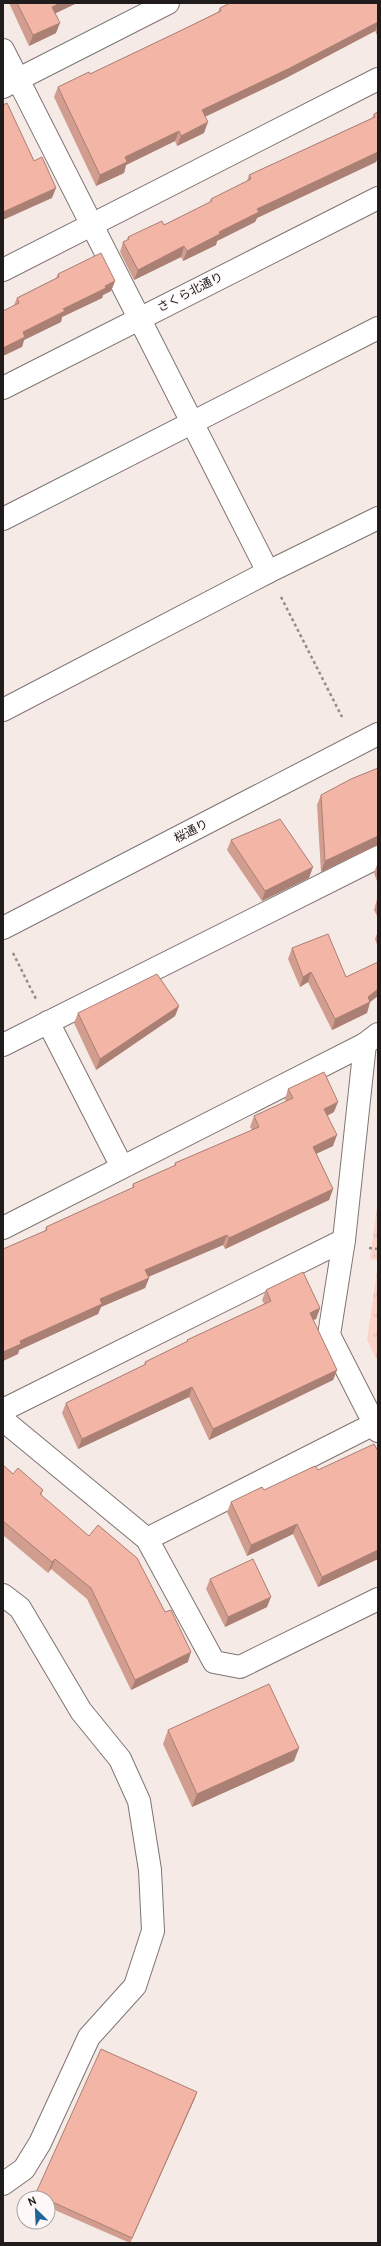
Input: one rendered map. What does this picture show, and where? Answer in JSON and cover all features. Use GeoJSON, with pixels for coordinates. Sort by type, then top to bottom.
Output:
{"type":"FeatureCollection","features":[{"type":"Feature","properties":{"kind":"street"},"geometry":{"type":"LineString","coordinates":[[10,83],[168,3]]}},
{"type":"Feature","properties":{"kind":"street"},"geometry":{"type":"LineString","coordinates":[[3,50],[10,83],[92,225],[268,572]]}},
{"type":"Feature","properties":{"kind":"street"},"geometry":{"type":"LineString","coordinates":[[3,270],[378,79]]}},
{"type":"Feature","properties":{"kind":"street","name":"さくら北通り"},"geometry":{"type":"LineString","coordinates":[[3,388],[378,198]]}},
{"type":"Feature","properties":{"kind":"street"},"geometry":{"type":"LineString","coordinates":[[3,519],[378,328]]}},
{"type":"Feature","properties":{"kind":"street"},"geometry":{"type":"LineString","coordinates":[[3,710],[268,572],[378,518]]}},
{"type":"Feature","properties":{"kind":"street","name":"桜通り"},"geometry":{"type":"LineString","coordinates":[[6,938],[378,734]]}},
{"type":"Feature","properties":{"kind":"street"},"geometry":{"type":"LineString","coordinates":[[3,1045],[378,857]]}},
{"type":"Feature","properties":{"kind":"street"},"geometry":{"type":"LineString","coordinates":[[48,1022],[122,1167]]}},
{"type":"Feature","properties":{"kind":"street"},"geometry":{"type":"LineString","coordinates":[[3,1228],[371,1039]]}},
{"type":"Feature","properties":{"kind":"street"},"geometry":{"type":"LineString","coordinates":[[147,1539],[376,1428],[330,1335],[371,1039]]}},
{"type":"Feature","properties":{"kind":"street"},"geometry":{"type":"LineString","coordinates":[[3,1410],[344,1240]]}},
{"type":"Feature","properties":{"kind":"street"},"geometry":{"type":"LineString","coordinates":[[3,1420],[147,1539],[214,1662],[240,1667],[378,1599]]}},
{"type":"Feature","properties":{"kind":"street"},"geometry":{"type":"LineString","coordinates":[[3,1595],[20,1608],[81,1711],[120,1759],[139,1800],[150,1870],[153,1931],[134,1986],[89,2037],[40,2143],[24,2169],[3,2184]]}},
{"type":"Feature","properties":{"kind":"path"},"geometry":{"type":"LineString","coordinates":[[294,623],[342,718]]}},
{"type":"Feature","properties":{"kind":"path"},"geometry":{"type":"LineString","coordinates":[[6,938],[48,1022]]}},
{"type":"Feature","properties":{"kind":"green space"},"geometry":{"type":"Polygon","coordinates":[[[378,1199],[378,1260],[370,1259],[378,1199]]]}},
{"type":"Feature","properties":{"kind":"green space"},"geometry":{"type":"Polygon","coordinates":[[[378,1264],[378,1362],[367,1340],[378,1264]]]}},
{"type":"Feature","properties":{"kind":"building"},"geometry":{"type":"Polygon","coordinates":[[[17,3],[60,3],[52,7],[60,23],[33,35],[17,3]]]}},
{"type":"Feature","properties":{"kind":"building"},"geometry":{"type":"Polygon","coordinates":[[[230,3],[378,3],[378,22],[290,68],[202,110],[208,122],[181,136],[179,131],[125,157],[127,162],[100,175],[58,87],[89,72],[90,74],[221,11],[220,8],[230,3]]]}},
{"type":"Feature","properties":{"kind":"building"},"geometry":{"type":"Polygon","coordinates":[[[7,103],[34,161],[42,157],[56,188],[3,212],[3,105],[7,103]]]}},
{"type":"Feature","properties":{"kind":"building"},"geometry":{"type":"Polygon","coordinates":[[[378,112],[378,152],[257,209],[259,212],[219,232],[220,234],[187,251],[184,246],[138,270],[123,242],[129,239],[128,237],[162,221],[164,225],[212,201],[211,199],[251,179],[249,175],[375,117],[374,114],[378,112]]]}},
{"type":"Feature","properties":{"kind":"building"},"geometry":{"type":"Polygon","coordinates":[[[101,253],[115,281],[105,286],[106,288],[63,309],[65,311],[23,332],[25,337],[3,348],[3,311],[19,303],[17,298],[59,277],[58,274],[101,253]]]}},
{"type":"Feature","properties":{"kind":"building"},"geometry":{"type":"Polygon","coordinates":[[[378,768],[378,836],[325,861],[321,795],[351,779],[378,768]]]}},
{"type":"Feature","properties":{"kind":"building"},"geometry":{"type":"Polygon","coordinates":[[[280,819],[313,867],[265,891],[231,840],[280,819]]]}},
{"type":"Feature","properties":{"kind":"building"},"geometry":{"type":"Polygon","coordinates":[[[328,934],[346,977],[378,962],[378,989],[368,997],[370,1002],[335,1019],[311,972],[303,977],[292,948],[328,934]]]}},
{"type":"Feature","properties":{"kind":"building"},"geometry":{"type":"Polygon","coordinates":[[[157,974],[179,1006],[100,1059],[78,1013],[157,974]]]}},
{"type":"Feature","properties":{"kind":"building"},"geometry":{"type":"Polygon","coordinates":[[[324,1072],[338,1102],[324,1109],[337,1135],[313,1147],[333,1189],[229,1238],[227,1235],[145,1270],[149,1278],[100,1299],[102,1304],[20,1341],[21,1344],[3,1352],[3,1249],[47,1230],[46,1227],[134,1187],[133,1184],[176,1165],[175,1163],[259,1127],[254,1116],[293,1098],[288,1089],[324,1072]]]}},
{"type":"Feature","properties":{"kind":"building"},"geometry":{"type":"Polygon","coordinates":[[[303,1272],[320,1308],[310,1313],[337,1370],[213,1429],[192,1387],[82,1439],[66,1403],[146,1364],[145,1362],[188,1341],[187,1340],[271,1301],[266,1290],[303,1272]]]}},
{"type":"Feature","properties":{"kind":"building"},"geometry":{"type":"Polygon","coordinates":[[[374,1444],[378,1451],[378,1550],[322,1577],[297,1524],[251,1545],[231,1502],[262,1487],[264,1490],[315,1466],[318,1470],[374,1444]]]}},
{"type":"Feature","properties":{"kind":"building"},"geometry":{"type":"Polygon","coordinates":[[[3,1465],[13,1474],[18,1468],[43,1490],[40,1494],[89,1536],[98,1525],[137,1558],[165,1612],[171,1610],[191,1652],[135,1680],[91,1588],[55,1559],[52,1562],[3,1521],[3,1465]]]}},
{"type":"Feature","properties":{"kind":"building"},"geometry":{"type":"Polygon","coordinates":[[[253,1559],[271,1597],[228,1617],[210,1579],[253,1559]]]}},
{"type":"Feature","properties":{"kind":"building"},"geometry":{"type":"Polygon","coordinates":[[[269,1684],[299,1748],[197,1794],[168,1730],[269,1684]]]}},
{"type":"Feature","properties":{"kind":"building"},"geometry":{"type":"Polygon","coordinates":[[[101,2049],[197,2092],[132,2238],[56,2204],[56,2190],[37,2190],[101,2049]]]}}]}
